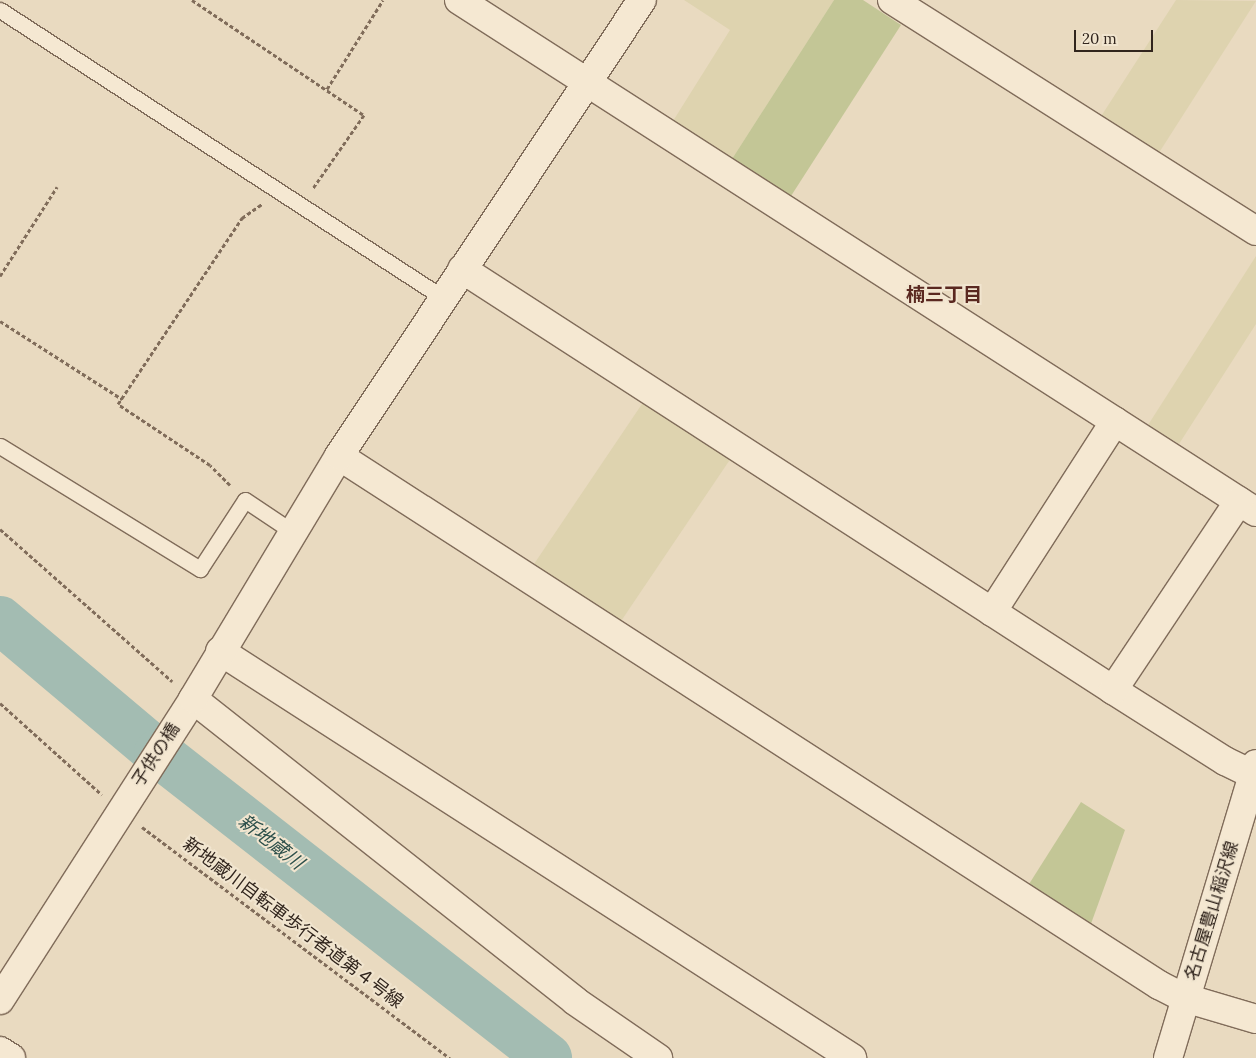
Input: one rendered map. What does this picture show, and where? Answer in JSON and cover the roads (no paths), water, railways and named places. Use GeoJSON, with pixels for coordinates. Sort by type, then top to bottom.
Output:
{"type":"FeatureCollection","features":[{"type":"Feature","properties":{"kind":"street"},"geometry":{"type":"LineString","coordinates":[[459,0],[1248,507],[1112,690]]}},
{"type":"Feature","properties":{"kind":"street","name":"子供の橋"},"geometry":{"type":"LineString","coordinates":[[0,1000],[193,699],[220,651],[339,456],[642,0]]}},
{"type":"Feature","properties":{"kind":"street"},"geometry":{"type":"LineString","coordinates":[[892,0],[1256,232]]}},
{"type":"Feature","properties":{"kind":"street"},"geometry":{"type":"LineString","coordinates":[[462,269],[1112,690],[1255,772]]}},
{"type":"Feature","properties":{"kind":"street"},"geometry":{"type":"LineString","coordinates":[[992,612],[1115,421]]}},
{"type":"Feature","properties":{"kind":"street"},"geometry":{"type":"LineString","coordinates":[[339,456],[1160,985],[1186,998],[1256,1019]]}},
{"type":"Feature","properties":{"kind":"street"},"geometry":{"type":"LineString","coordinates":[[220,651],[852,1058]]}},
{"type":"Feature","properties":{"kind":"street"},"geometry":{"type":"LineString","coordinates":[[193,699],[576,1001],[658,1058]]}},
{"type":"Feature","properties":{"kind":"street","name":"名古屋豊山稲沢線"},"geometry":{"type":"LineString","coordinates":[[1168,1058],[1255,772]]}},
{"type":"Feature","properties":{"kind":"street"},"geometry":{"type":"LineString","coordinates":[[0,1051],[11,1058]]}},
{"type":"Feature","properties":{"kind":"lane"},"geometry":{"type":"LineString","coordinates":[[0,10],[282,190],[445,298]]}},
{"type":"Feature","properties":{"kind":"lane"},"geometry":{"type":"LineString","coordinates":[[0,446],[200,569],[245,500],[294,532]]}},
{"type":"Feature","properties":{"kind":"waterway","name":"新地蔵川"},"geometry":{"type":"LineString","coordinates":[[0,620],[158,753],[548,1058]]}},
{"type":"Feature","properties":{"kind":"district","name":"楠三丁目"},"geometry":{"type":"Point","coordinates":[944,295]}}]}
